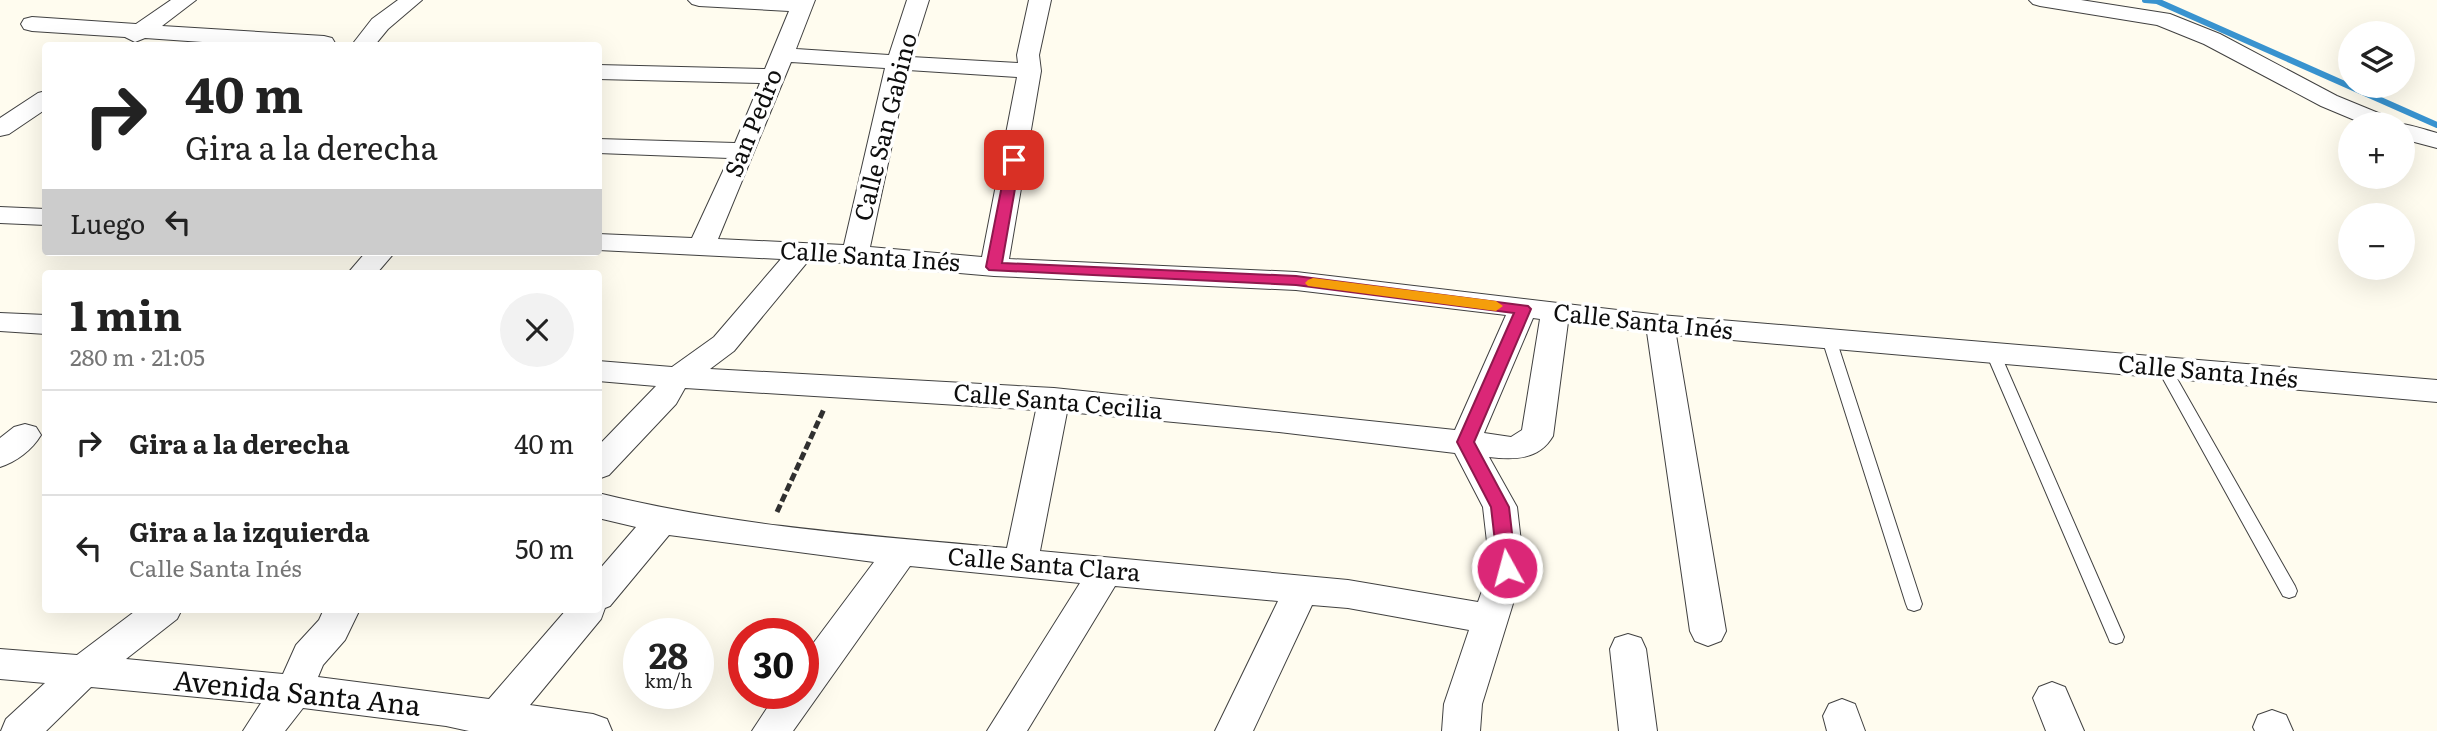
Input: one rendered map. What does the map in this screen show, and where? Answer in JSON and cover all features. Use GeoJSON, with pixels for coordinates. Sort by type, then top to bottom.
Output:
{"type":"FeatureCollection","features":[{"type":"Feature","properties":{"kind":"street"},"geometry":{"type":"LineString","coordinates":[[126,42],[184,0]]}},
{"type":"Feature","properties":{"kind":"street"},"geometry":{"type":"LineString","coordinates":[[365,42],[380,24],[411,0]]}},
{"type":"Feature","properties":{"kind":"street"},"geometry":{"type":"LineString","coordinates":[[699,0],[803,2]]}},
{"type":"Feature","properties":{"kind":"street","name":"Calle San Gabino"},"geometry":{"type":"LineString","coordinates":[[855,254],[898,62],[918,0]]}},
{"type":"Feature","properties":{"kind":"street"},"geometry":{"type":"LineString","coordinates":[[994,267],[1030,71],[1028,55],[1040,0]]}},
{"type":"Feature","properties":{"kind":"street"},"geometry":{"type":"LineString","coordinates":[[2040,0],[2162,19],[2212,39],[2329,101],[2355,112]]}},
{"type":"Feature","properties":{"kind":"street","name":"San Pedro"},"geometry":{"type":"LineString","coordinates":[[702,246],[744,151],[803,2]]}},
{"type":"Feature","properties":{"kind":"street"},"geometry":{"type":"LineString","coordinates":[[32,24],[310,42]]}},
{"type":"Feature","properties":{"kind":"street"},"geometry":{"type":"LineString","coordinates":[[602,72],[898,62],[1030,71]]}},
{"type":"Feature","properties":{"kind":"street"},"geometry":{"type":"LineString","coordinates":[[0,129],[41,106]]}},
{"type":"Feature","properties":{"kind":"street"},"geometry":{"type":"LineString","coordinates":[[2415,135],[2437,141]]}},
{"type":"Feature","properties":{"kind":"street"},"geometry":{"type":"LineString","coordinates":[[602,146],[744,151]]}},
{"type":"Feature","properties":{"kind":"street"},"geometry":{"type":"LineString","coordinates":[[0,215],[42,217]]}},
{"type":"Feature","properties":{"kind":"street","name":"Calle Santa Inés"},"geometry":{"type":"LineString","coordinates":[[602,242],[855,254],[994,267],[1296,281],[1555,314],[2437,391]]}},
{"type":"Feature","properties":{"kind":"street"},"geometry":{"type":"LineString","coordinates":[[602,463],[665,396],[676,379],[724,344],[802,251]]}},
{"type":"Feature","properties":{"kind":"street"},"geometry":{"type":"LineString","coordinates":[[365,270],[377,256]]}},
{"type":"Feature","properties":{"kind":"street"},"geometry":{"type":"LineString","coordinates":[[1461,731],[1464,705],[1507,568],[1500,507],[1465,442],[1523,309]]}},
{"type":"Feature","properties":{"kind":"street","name":"Calle Santa Cecilia"},"geometry":{"type":"LineString","coordinates":[[602,371],[676,379],[834,384],[1054,399],[1516,449],[1537,436],[1555,314]]}},
{"type":"Feature","properties":{"kind":"street"},"geometry":{"type":"LineString","coordinates":[[0,322],[42,325]]}},
{"type":"Feature","properties":{"kind":"street"},"geometry":{"type":"LineString","coordinates":[[1660,324],[1708,631]]}},
{"type":"Feature","properties":{"kind":"street"},"geometry":{"type":"LineString","coordinates":[[1021,562],[1054,399]]}},
{"type":"Feature","properties":{"kind":"street"},"geometry":{"type":"LineString","coordinates":[[0,455],[25,435]]}},
{"type":"Feature","properties":{"kind":"street","name":"Calle Santa Clara"},"geometry":{"type":"LineString","coordinates":[[602,506],[661,521],[766,535],[901,552],[1348,594],[1491,619]]}},
{"type":"Feature","properties":{"kind":"street"},"geometry":{"type":"LineString","coordinates":[[602,591],[661,521]]}},
{"type":"Feature","properties":{"kind":"street"},"geometry":{"type":"LineString","coordinates":[[819,665],[901,552]]}},
{"type":"Feature","properties":{"kind":"street"},"geometry":{"type":"LineString","coordinates":[[1006,731],[1107,570]]}},
{"type":"Feature","properties":{"kind":"street"},"geometry":{"type":"LineString","coordinates":[[1234,731],[1300,590]]}},
{"type":"Feature","properties":{"kind":"street"},"geometry":{"type":"LineString","coordinates":[[20,731],[84,670],[159,613]]}},
{"type":"Feature","properties":{"kind":"street"},"geometry":{"type":"LineString","coordinates":[[262,731],[293,692],[309,656],[332,630],[340,613]]}},
{"type":"Feature","properties":{"kind":"street"},"geometry":{"type":"LineString","coordinates":[[491,723],[584,613]]}},
{"type":"Feature","properties":{"kind":"street"},"geometry":{"type":"LineString","coordinates":[[1628,649],[1637,731]]}},
{"type":"Feature","properties":{"kind":"street","name":"Avenida Santa Ana"},"geometry":{"type":"LineString","coordinates":[[0,664],[293,692],[491,723],[593,731]]}},
{"type":"Feature","properties":{"kind":"street"},"geometry":{"type":"LineString","coordinates":[[771,731],[787,709]]}},
{"type":"Feature","properties":{"kind":"lane"},"geometry":{"type":"LineString","coordinates":[[1829,339],[1914,604]]}},
{"type":"Feature","properties":{"kind":"lane"},"geometry":{"type":"LineString","coordinates":[[1993,353],[2116,637]]}},
{"type":"Feature","properties":{"kind":"lane"},"geometry":{"type":"LineString","coordinates":[[2164,368],[2289,591]]}},
{"type":"Feature","properties":{"kind":"path"},"geometry":{"type":"LineString","coordinates":[[766,535],[808,448],[834,384]]}},
{"type":"Feature","properties":{"kind":"waterway"},"geometry":{"type":"LineString","coordinates":[[2145,0],[2157,1],[2437,125]]}},
{"type":"Feature","properties":{"kind":"slow traffic"},"geometry":{"type":"LineString","coordinates":[[1313,283],[1496,306]]}},
{"type":"Feature","properties":{"kind":"route"},"geometry":{"type":"LineString","coordinates":[[1014,160],[994,267],[1240,276],[1523,309],[1465,442],[1500,507],[1507,568]]}}]}
